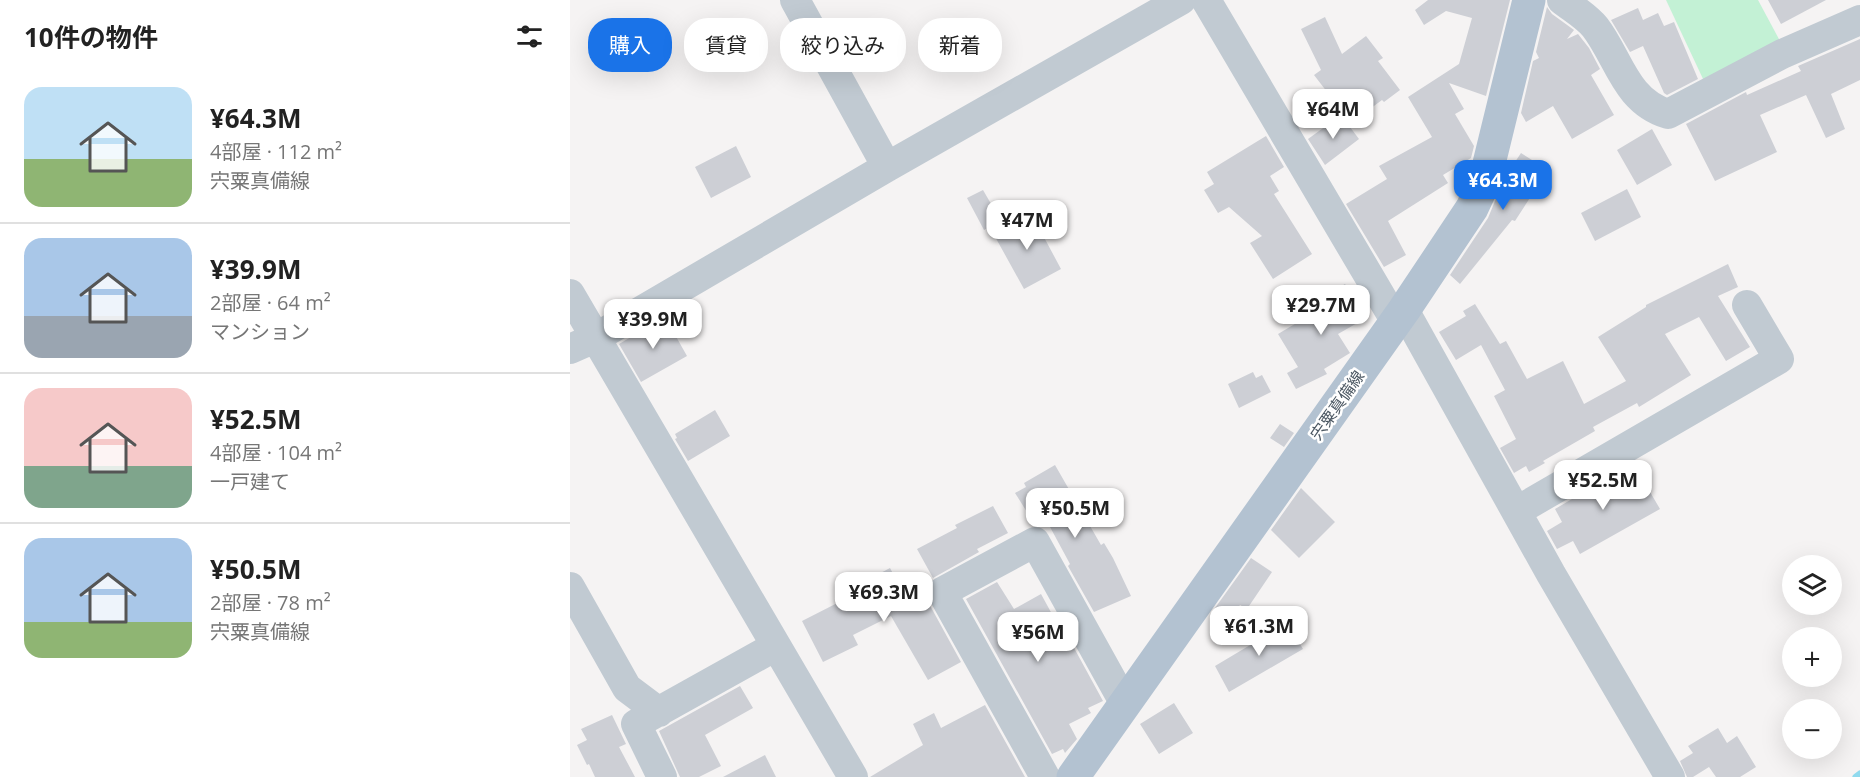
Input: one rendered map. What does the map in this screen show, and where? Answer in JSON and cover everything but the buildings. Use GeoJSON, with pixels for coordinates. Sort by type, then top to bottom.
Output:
{"type":"FeatureCollection","features":[{"type":"Feature","properties":{"kind":"main road","name":"宍粟真備線"},"geometry":{"type":"LineString","coordinates":[[1073,777],[1400,316],[1472,208],[1485,180],[1529,0]]}},
{"type":"Feature","properties":{"kind":"street"},"geometry":{"type":"LineString","coordinates":[[795,0],[886,167]]}},
{"type":"Feature","properties":{"kind":"street"},"geometry":{"type":"LineString","coordinates":[[582,344],[886,167],[1181,0]]}},
{"type":"Feature","properties":{"kind":"street"},"geometry":{"type":"LineString","coordinates":[[1206,0],[1517,511],[1551,574],[1670,777]]}},
{"type":"Feature","properties":{"kind":"street"},"geometry":{"type":"LineString","coordinates":[[1562,0],[1593,24],[1622,74],[1641,100],[1653,110],[1668,114],[1782,54],[1851,14]]}},
{"type":"Feature","properties":{"kind":"street"},"geometry":{"type":"LineString","coordinates":[[570,294],[582,344],[776,646],[853,777]]}},
{"type":"Feature","properties":{"kind":"street"},"geometry":{"type":"LineString","coordinates":[[1517,511],[1779,358],[1748,305]]}},
{"type":"Feature","properties":{"kind":"street"},"geometry":{"type":"LineString","coordinates":[[1045,777],[942,592],[1035,542],[1125,704]]}},
{"type":"Feature","properties":{"kind":"street"},"geometry":{"type":"LineString","coordinates":[[570,587],[627,688],[659,712]]}},
{"type":"Feature","properties":{"kind":"street"},"geometry":{"type":"LineString","coordinates":[[662,777],[636,724],[776,646]]}},
{"type":"Feature","properties":{"kind":"green space"},"geometry":{"type":"Polygon","coordinates":[[[1666,0],[1758,0],[1780,41],[1704,81],[1666,0]]]}},
{"type":"Feature","properties":{"kind":"waterway"},"geometry":{"type":"LineString","coordinates":[[1856,777],[1860,774]]}}]}
